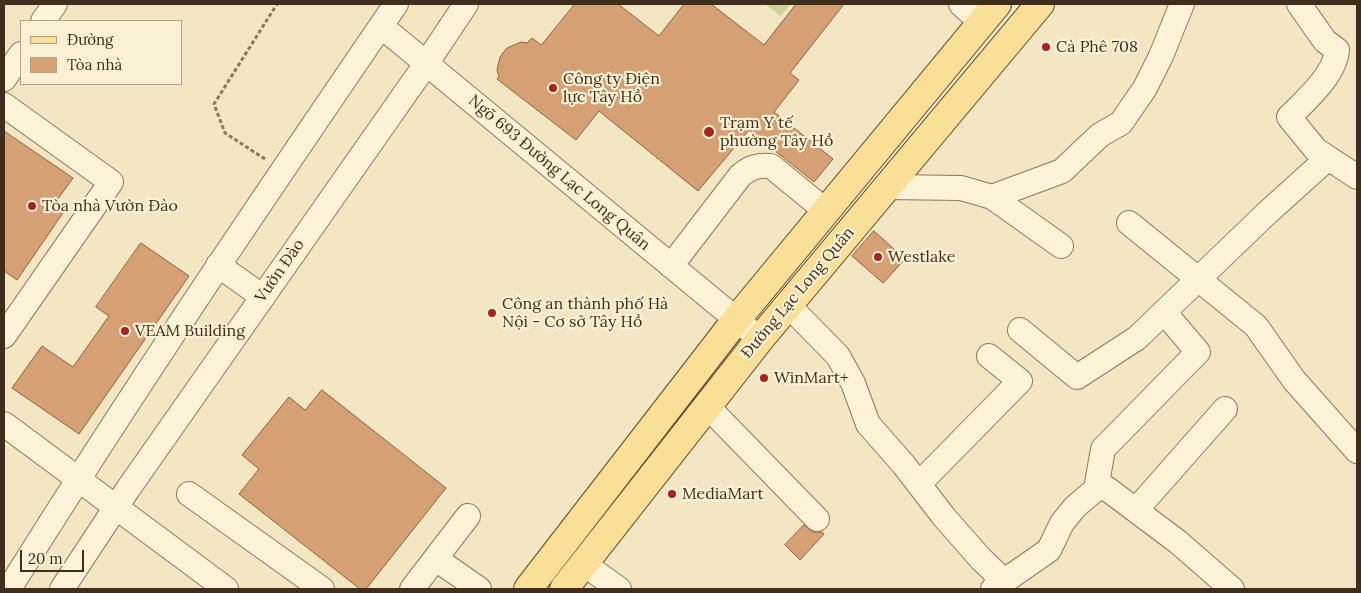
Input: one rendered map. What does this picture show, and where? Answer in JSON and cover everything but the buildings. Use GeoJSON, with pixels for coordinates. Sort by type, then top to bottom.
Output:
{"type":"FeatureCollection","features":[{"type":"Feature","properties":{"kind":"main road","name":"Đường Lạc Long Quân"},"geometry":{"type":"LineString","coordinates":[[564,589],[760,339],[1040,4]]}},
{"type":"Feature","properties":{"kind":"main road","name":"Đường Lạc Long Quân"},"geometry":{"type":"LineString","coordinates":[[528,589],[736,320],[989,13]]}},
{"type":"Feature","properties":{"kind":"street"},"geometry":{"type":"LineString","coordinates":[[44,20],[56,4]]}},
{"type":"Feature","properties":{"kind":"street"},"geometry":{"type":"LineString","coordinates":[[9,589],[78,479],[218,266],[396,4]]}},
{"type":"Feature","properties":{"kind":"street","name":"Vườn Đào"},"geometry":{"type":"LineString","coordinates":[[62,589],[116,507],[466,4]]}},
{"type":"Feature","properties":{"kind":"street"},"geometry":{"type":"LineString","coordinates":[[961,4],[989,13]]}},
{"type":"Feature","properties":{"kind":"street"},"geometry":{"type":"LineString","coordinates":[[992,197],[1062,171],[1100,135],[1121,123],[1145,88],[1182,4]]}},
{"type":"Feature","properties":{"kind":"street"},"geometry":{"type":"LineString","coordinates":[[1299,4],[1326,41],[1337,50],[1336,61],[1317,88],[1289,117],[1316,150],[1357,177]]}},
{"type":"Feature","properties":{"kind":"street","name":"Ngõ 693 Đường Lạc Long Quân"},"geometry":{"type":"LineString","coordinates":[[381,26],[760,339]]}},
{"type":"Feature","properties":{"kind":"street"},"geometry":{"type":"LineString","coordinates":[[4,79],[20,55]]}},
{"type":"Feature","properties":{"kind":"street"},"geometry":{"type":"LineString","coordinates":[[4,105],[111,182],[4,336]]}},
{"type":"Feature","properties":{"kind":"street"},"geometry":{"type":"LineString","coordinates":[[1020,330],[1077,376],[1137,338],[1267,213],[1328,158]]}},
{"type":"Feature","properties":{"kind":"street"},"geometry":{"type":"LineString","coordinates":[[671,266],[748,168],[761,165],[771,166],[826,211]]}},
{"type":"Feature","properties":{"kind":"street"},"geometry":{"type":"LineString","coordinates":[[887,187],[961,188],[992,197],[1061,246]]}},
{"type":"Feature","properties":{"kind":"street"},"geometry":{"type":"LineString","coordinates":[[1129,223],[1256,326],[1294,380],[1357,451]]}},
{"type":"Feature","properties":{"kind":"street"},"geometry":{"type":"LineString","coordinates":[[218,266],[262,297]]}},
{"type":"Feature","properties":{"kind":"street"},"geometry":{"type":"LineString","coordinates":[[788,305],[838,356],[853,383],[868,424],[981,559],[998,585],[1048,550],[1062,523],[1075,507],[1096,490],[1106,488],[1178,542],[1232,589]]}},
{"type":"Feature","properties":{"kind":"street"},"geometry":{"type":"LineString","coordinates":[[1096,490],[1104,449],[1198,352],[1164,312]]}},
{"type":"Feature","properties":{"kind":"street"},"geometry":{"type":"LineString","coordinates":[[918,484],[1020,381],[989,356]]}},
{"type":"Feature","properties":{"kind":"street"},"geometry":{"type":"LineString","coordinates":[[707,406],[817,519]]}},
{"type":"Feature","properties":{"kind":"street"},"geometry":{"type":"LineString","coordinates":[[1136,510],[1225,409]]}},
{"type":"Feature","properties":{"kind":"street"},"geometry":{"type":"LineString","coordinates":[[4,424],[226,589]]}},
{"type":"Feature","properties":{"kind":"street"},"geometry":{"type":"LineString","coordinates":[[189,494],[322,589]]}},
{"type":"Feature","properties":{"kind":"street"},"geometry":{"type":"LineString","coordinates":[[412,589],[468,516]]}},
{"type":"Feature","properties":{"kind":"street"},"geometry":{"type":"LineString","coordinates":[[436,559],[479,589]]}},
{"type":"Feature","properties":{"kind":"street"},"geometry":{"type":"LineString","coordinates":[[584,564],[619,589]]}},
{"type":"Feature","properties":{"kind":"path"},"geometry":{"type":"LineString","coordinates":[[277,4],[214,104],[225,133],[282,170]]}},
{"type":"Feature","properties":{"kind":"green space"},"geometry":{"type":"Polygon","coordinates":[[[765,4],[790,4],[781,16],[765,4]]]}},
{"type":"Feature","properties":{"kind":"place","name":"Cà Phê 708"},"geometry":{"type":"Point","coordinates":[1046,47]}},
{"type":"Feature","properties":{"kind":"place","name":"Công ty Điện lực Tây Hồ"},"geometry":{"type":"Point","coordinates":[553,88]}},
{"type":"Feature","properties":{"kind":"place","name":"Trạm Y tế phường Tây Hồ"},"geometry":{"type":"Point","coordinates":[709,132]}},
{"type":"Feature","properties":{"kind":"place","name":"Tòa nhà Vườn Đào"},"geometry":{"type":"Point","coordinates":[32,206]}},
{"type":"Feature","properties":{"kind":"place","name":"Westlake"},"geometry":{"type":"Point","coordinates":[878,257]}},
{"type":"Feature","properties":{"kind":"place","name":"Công an thành phố Hà Nội - Cơ sở Tây Hồ"},"geometry":{"type":"Point","coordinates":[492,313]}},
{"type":"Feature","properties":{"kind":"place","name":"VEAM Building"},"geometry":{"type":"Point","coordinates":[125,331]}},
{"type":"Feature","properties":{"kind":"place","name":"WinMart+"},"geometry":{"type":"Point","coordinates":[764,378]}},
{"type":"Feature","properties":{"kind":"place","name":"MediaMart"},"geometry":{"type":"Point","coordinates":[672,494]}}]}
